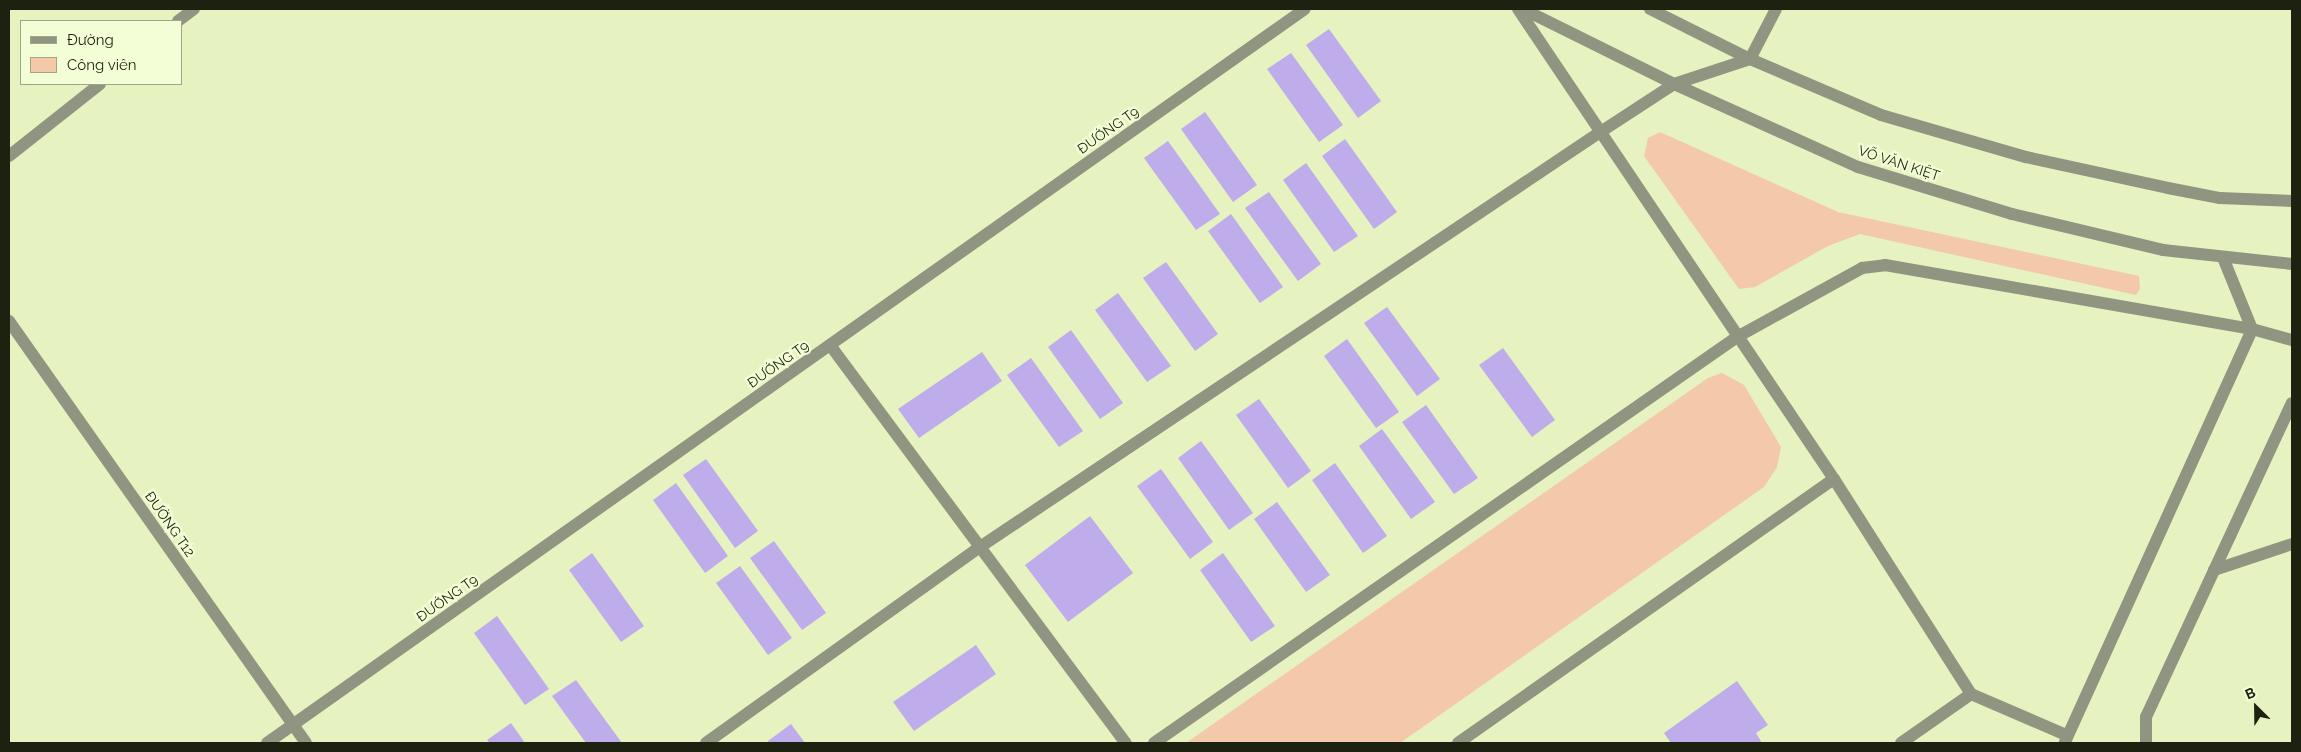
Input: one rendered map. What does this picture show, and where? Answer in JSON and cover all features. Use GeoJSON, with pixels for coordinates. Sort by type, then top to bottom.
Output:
{"type":"FeatureCollection","features":[{"type":"Feature","properties":{"kind":"street"},"geometry":{"type":"LineString","coordinates":[[179,20],[194,9]]}},
{"type":"Feature","properties":{"kind":"street","name":"ĐƯỚNG T9"},"geometry":{"type":"LineString","coordinates":[[267,743],[1305,9]]}},
{"type":"Feature","properties":{"kind":"street"},"geometry":{"type":"LineString","coordinates":[[1518,9],[1602,131],[1737,337],[1834,479],[1971,694],[2066,739],[2252,329],[2224,260]]}},
{"type":"Feature","properties":{"kind":"street","name":"VÕ VĂN KIỆT"},"geometry":{"type":"LineString","coordinates":[[1523,9],[1674,84],[1858,167],[2012,214],[2224,260],[2292,264]]}},
{"type":"Feature","properties":{"kind":"street"},"geometry":{"type":"LineString","coordinates":[[1650,9],[1750,59],[1881,115],[2026,157],[2220,198],[2292,201]]}},
{"type":"Feature","properties":{"kind":"street"},"geometry":{"type":"LineString","coordinates":[[706,743],[980,547],[1602,131],[1674,84],[1750,59],[1776,9]]}},
{"type":"Feature","properties":{"kind":"street"},"geometry":{"type":"LineString","coordinates":[[9,156],[99,85]]}},
{"type":"Feature","properties":{"kind":"street"},"geometry":{"type":"LineString","coordinates":[[1154,743],[1737,337],[1842,275],[1885,265],[2252,329],[2292,340]]}},
{"type":"Feature","properties":{"kind":"street","name":"ĐƯỜNG T12"},"geometry":{"type":"LineString","coordinates":[[9,321],[306,743]]}},
{"type":"Feature","properties":{"kind":"street"},"geometry":{"type":"LineString","coordinates":[[830,345],[1126,743]]}},
{"type":"Feature","properties":{"kind":"street"},"geometry":{"type":"LineString","coordinates":[[2146,743],[2146,717],[2292,403]]}},
{"type":"Feature","properties":{"kind":"street"},"geometry":{"type":"LineString","coordinates":[[1458,743],[1834,479]]}},
{"type":"Feature","properties":{"kind":"street"},"geometry":{"type":"LineString","coordinates":[[2214,570],[2292,544]]}},
{"type":"Feature","properties":{"kind":"street"},"geometry":{"type":"LineString","coordinates":[[1902,743],[1971,694]]}},
{"type":"Feature","properties":{"kind":"green space"},"geometry":{"type":"Polygon","coordinates":[[[1660,132],[1838,212],[2139,276],[2140,289],[2136,295],[1860,234],[1828,246],[1755,287],[1739,289],[1644,156],[1648,138],[1660,132]]]}},
{"type":"Feature","properties":{"kind":"green space"},"geometry":{"type":"Polygon","coordinates":[[[1722,373],[1744,385],[1781,447],[1777,467],[1764,487],[1400,743],[1186,743],[1708,378],[1722,373]]]}},
{"type":"Feature","properties":{"kind":"building"},"geometry":{"type":"Polygon","coordinates":[[[1329,29],[1381,101],[1358,118],[1306,45],[1329,29]]]}},
{"type":"Feature","properties":{"kind":"building"},"geometry":{"type":"Polygon","coordinates":[[[1291,53],[1343,125],[1319,142],[1267,69],[1291,53]]]}},
{"type":"Feature","properties":{"kind":"building"},"geometry":{"type":"Polygon","coordinates":[[[1205,112],[1257,185],[1233,202],[1181,129],[1205,112]]]}},
{"type":"Feature","properties":{"kind":"building"},"geometry":{"type":"Polygon","coordinates":[[[1345,139],[1397,212],[1374,229],[1322,156],[1345,139]]]}},
{"type":"Feature","properties":{"kind":"building"},"geometry":{"type":"Polygon","coordinates":[[[1168,141],[1220,214],[1196,230],[1144,158],[1168,141]]]}},
{"type":"Feature","properties":{"kind":"building"},"geometry":{"type":"Polygon","coordinates":[[[1306,163],[1358,236],[1334,252],[1283,180],[1306,163]]]}},
{"type":"Feature","properties":{"kind":"building"},"geometry":{"type":"Polygon","coordinates":[[[1269,192],[1321,264],[1298,281],[1245,208],[1269,192]]]}},
{"type":"Feature","properties":{"kind":"building"},"geometry":{"type":"Polygon","coordinates":[[[1231,214],[1283,287],[1260,303],[1208,231],[1231,214]]]}},
{"type":"Feature","properties":{"kind":"building"},"geometry":{"type":"Polygon","coordinates":[[[1166,262],[1218,334],[1195,351],[1143,278],[1166,262]]]}},
{"type":"Feature","properties":{"kind":"building"},"geometry":{"type":"Polygon","coordinates":[[[1118,293],[1171,366],[1147,382],[1095,310],[1118,293]]]}},
{"type":"Feature","properties":{"kind":"building"},"geometry":{"type":"Polygon","coordinates":[[[1387,307],[1440,379],[1417,396],[1364,323],[1387,307]]]}},
{"type":"Feature","properties":{"kind":"building"},"geometry":{"type":"Polygon","coordinates":[[[1071,330],[1123,403],[1100,419],[1048,347],[1071,330]]]}},
{"type":"Feature","properties":{"kind":"building"},"geometry":{"type":"Polygon","coordinates":[[[1347,339],[1399,412],[1376,428],[1324,356],[1347,339]]]}},
{"type":"Feature","properties":{"kind":"building"},"geometry":{"type":"Polygon","coordinates":[[[1503,348],[1555,420],[1532,437],[1479,365],[1503,348]]]}},
{"type":"Feature","properties":{"kind":"building"},"geometry":{"type":"Polygon","coordinates":[[[982,352],[1002,381],[919,438],[898,409],[982,352]]]}},
{"type":"Feature","properties":{"kind":"building"},"geometry":{"type":"Polygon","coordinates":[[[1031,358],[1083,431],[1059,447],[1007,375],[1031,358]]]}},
{"type":"Feature","properties":{"kind":"building"},"geometry":{"type":"Polygon","coordinates":[[[1259,399],[1311,471],[1288,488],[1236,415],[1259,399]]]}},
{"type":"Feature","properties":{"kind":"building"},"geometry":{"type":"Polygon","coordinates":[[[1426,405],[1478,478],[1454,494],[1402,422],[1426,405]]]}},
{"type":"Feature","properties":{"kind":"building"},"geometry":{"type":"Polygon","coordinates":[[[1382,429],[1435,502],[1411,519],[1359,446],[1382,429]]]}},
{"type":"Feature","properties":{"kind":"building"},"geometry":{"type":"Polygon","coordinates":[[[1201,441],[1253,513],[1229,530],[1178,458],[1201,441]]]}},
{"type":"Feature","properties":{"kind":"building"},"geometry":{"type":"Polygon","coordinates":[[[706,459],[758,531],[735,548],[683,475],[706,459]]]}},
{"type":"Feature","properties":{"kind":"building"},"geometry":{"type":"Polygon","coordinates":[[[1335,463],[1387,536],[1363,553],[1312,480],[1335,463]]]}},
{"type":"Feature","properties":{"kind":"building"},"geometry":{"type":"Polygon","coordinates":[[[1161,469],[1213,542],[1190,559],[1137,486],[1161,469]]]}},
{"type":"Feature","properties":{"kind":"building"},"geometry":{"type":"Polygon","coordinates":[[[676,483],[728,556],[705,573],[653,500],[676,483]]]}},
{"type":"Feature","properties":{"kind":"building"},"geometry":{"type":"Polygon","coordinates":[[[1277,502],[1330,575],[1306,592],[1254,519],[1277,502]]]}},
{"type":"Feature","properties":{"kind":"building"},"geometry":{"type":"Polygon","coordinates":[[[1090,516],[1133,573],[1068,622],[1025,565],[1090,516]]]}},
{"type":"Feature","properties":{"kind":"building"},"geometry":{"type":"Polygon","coordinates":[[[774,541],[826,613],[802,630],[750,558],[774,541]]]}},
{"type":"Feature","properties":{"kind":"building"},"geometry":{"type":"Polygon","coordinates":[[[592,553],[644,626],[621,642],[569,570],[592,553]]]}},
{"type":"Feature","properties":{"kind":"building"},"geometry":{"type":"Polygon","coordinates":[[[1223,553],[1275,626],[1251,642],[1200,570],[1223,553]]]}},
{"type":"Feature","properties":{"kind":"building"},"geometry":{"type":"Polygon","coordinates":[[[740,566],[792,638],[768,655],[716,583],[740,566]]]}},
{"type":"Feature","properties":{"kind":"building"},"geometry":{"type":"Polygon","coordinates":[[[497,616],[549,689],[525,705],[474,633],[497,616]]]}},
{"type":"Feature","properties":{"kind":"building"},"geometry":{"type":"Polygon","coordinates":[[[976,645],[996,674],[914,731],[893,702],[976,645]]]}},
{"type":"Feature","properties":{"kind":"building"},"geometry":{"type":"Polygon","coordinates":[[[576,680],[622,743],[586,743],[552,696],[576,680]]]}},
{"type":"Feature","properties":{"kind":"building"},"geometry":{"type":"Polygon","coordinates":[[[1737,681],[1768,725],[1756,733],[1762,743],[1671,743],[1664,733],[1737,681]]]}},
{"type":"Feature","properties":{"kind":"building"},"geometry":{"type":"Polygon","coordinates":[[[511,723],[525,743],[490,743],[487,740],[511,723]]]}},
{"type":"Feature","properties":{"kind":"building"},"geometry":{"type":"Polygon","coordinates":[[[791,724],[805,743],[769,743],[768,741],[791,724]]]}}]}
